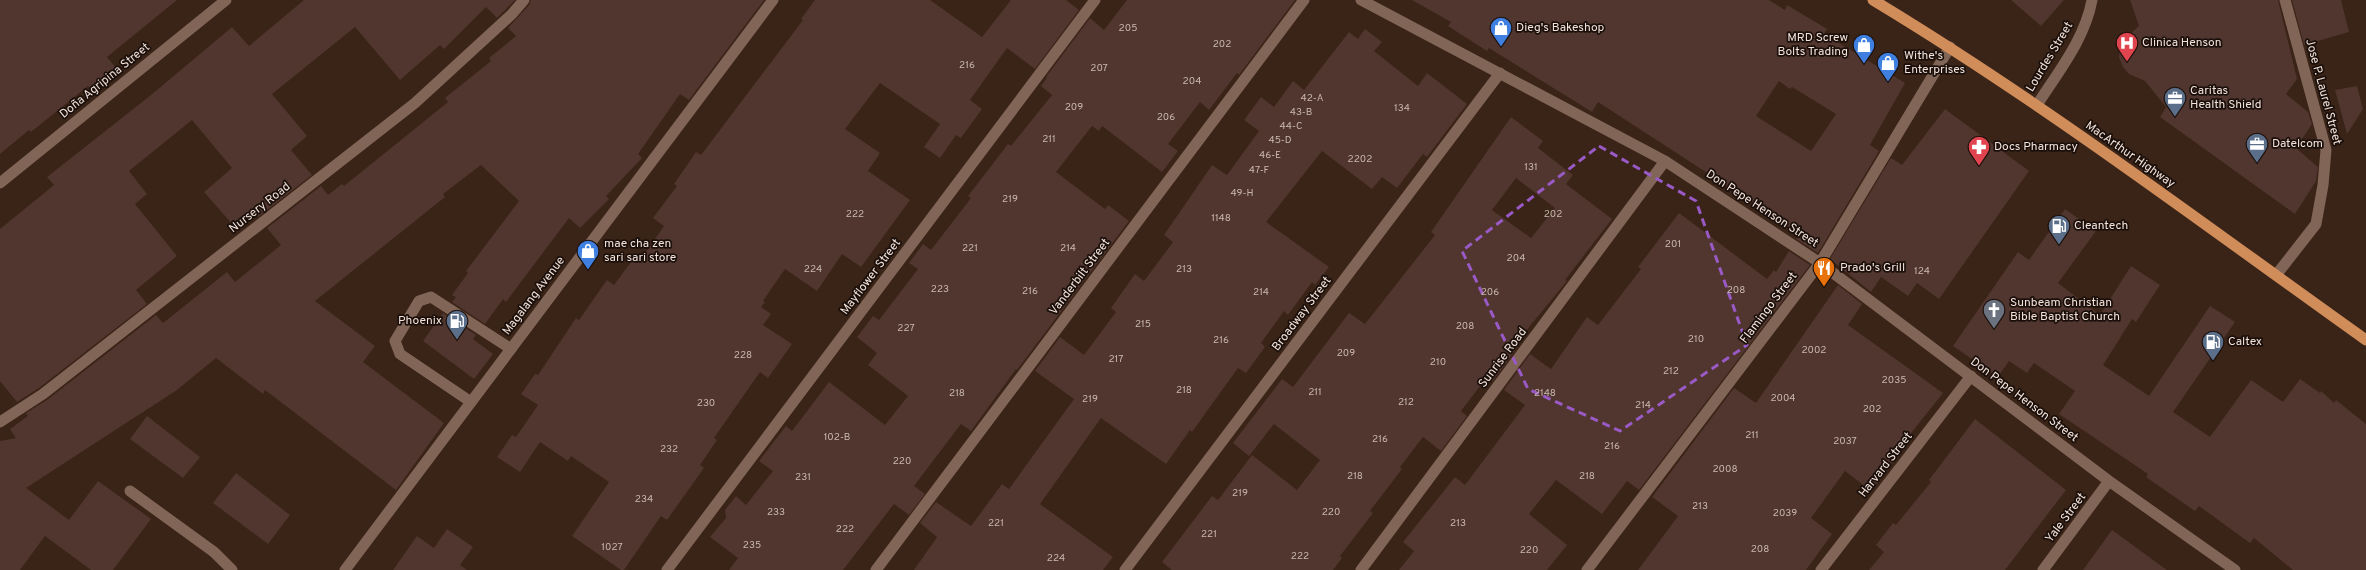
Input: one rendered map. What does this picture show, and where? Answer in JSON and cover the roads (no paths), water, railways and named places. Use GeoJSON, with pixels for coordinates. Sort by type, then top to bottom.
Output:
{"type":"FeatureCollection","features":[{"type":"Feature","properties":{"kind":"highway","name":"MacArthur Highway"},"geometry":{"type":"LineString","coordinates":[[1872,0],[1950,47],[2037,105],[2277,274],[2366,340]]}},
{"type":"Feature","properties":{"kind":"street","name":"Doña Agripina Street"},"geometry":{"type":"LineString","coordinates":[[0,183],[226,0]]}},
{"type":"Feature","properties":{"kind":"street","name":"Nursery Road"},"geometry":{"type":"LineString","coordinates":[[0,422],[43,394],[415,102],[512,14],[524,0]]}},
{"type":"Feature","properties":{"kind":"street","name":"Magalang Avenue"},"geometry":{"type":"LineString","coordinates":[[345,570],[773,0]]}},
{"type":"Feature","properties":{"kind":"street","name":"Mayflower Street"},"geometry":{"type":"LineString","coordinates":[[667,570],[1095,0]]}},
{"type":"Feature","properties":{"kind":"street","name":"Vanderbilt Street"},"geometry":{"type":"LineString","coordinates":[[876,570],[1304,0]]}},
{"type":"Feature","properties":{"kind":"street","name":"Don Pepe Henson Street"},"geometry":{"type":"LineString","coordinates":[[1361,0],[1665,161],[1820,262],[2109,481],[2235,570]]}},
{"type":"Feature","properties":{"kind":"street","name":"Lourdes Street"},"geometry":{"type":"LineString","coordinates":[[2037,105],[2073,49],[2089,14],[2092,0]]}},
{"type":"Feature","properties":{"kind":"street","name":"Jose P. Laurel Street"},"geometry":{"type":"LineString","coordinates":[[2277,274],[2316,224],[2323,185],[2326,150],[2285,0]]}},
{"type":"Feature","properties":{"kind":"street","name":"Flamingo Street"},"geometry":{"type":"LineString","coordinates":[[1587,570],[1820,262],[1950,47]]}},
{"type":"Feature","properties":{"kind":"street","name":"Broadway Street"},"geometry":{"type":"LineString","coordinates":[[1125,570],[1500,73]]}},
{"type":"Feature","properties":{"kind":"street","name":"Sunrise Road"},"geometry":{"type":"LineString","coordinates":[[1361,570],[1665,161]]}},
{"type":"Feature","properties":{"kind":"street"},"geometry":{"type":"LineString","coordinates":[[471,402],[400,354],[395,342],[419,301],[432,297],[511,349]]}},
{"type":"Feature","properties":{"kind":"street","name":"Harvard Street"},"geometry":{"type":"LineString","coordinates":[[1821,570],[1971,376]]}},
{"type":"Feature","properties":{"kind":"street","name":"Yale Street"},"geometry":{"type":"LineString","coordinates":[[2043,570],[2109,481]]}},
{"type":"Feature","properties":{"kind":"street"},"geometry":{"type":"LineString","coordinates":[[130,491],[214,552],[232,570]]}},
{"type":"Feature","properties":{"kind":"place","name":"Dieg's Bakeshop"},"geometry":{"type":"Point","coordinates":[1501,48]}},
{"type":"Feature","properties":{"kind":"place","name":"Clinica Henson"},"geometry":{"type":"Point","coordinates":[2127,62]}},
{"type":"Feature","properties":{"kind":"place","name":"MRD Screw Bolts Trading"},"geometry":{"type":"Point","coordinates":[1864,64]}},
{"type":"Feature","properties":{"kind":"place","name":"Withe's Enterprises"},"geometry":{"type":"Point","coordinates":[1888,82]}},
{"type":"Feature","properties":{"kind":"place","name":"Caritas Health Shield"},"geometry":{"type":"Point","coordinates":[2175,118]}},
{"type":"Feature","properties":{"kind":"place","name":"Datelcom"},"geometry":{"type":"Point","coordinates":[2257,164]}},
{"type":"Feature","properties":{"kind":"place","name":"Docs Pharmacy"},"geometry":{"type":"Point","coordinates":[1979,166]}},
{"type":"Feature","properties":{"kind":"place","name":"Cleantech"},"geometry":{"type":"Point","coordinates":[2059,246]}},
{"type":"Feature","properties":{"kind":"place","name":"mae cha zen sari sari store"},"geometry":{"type":"Point","coordinates":[588,270]}},
{"type":"Feature","properties":{"kind":"place","name":"Prado's Grill"},"geometry":{"type":"Point","coordinates":[1824,288]}},
{"type":"Feature","properties":{"kind":"place","name":"Sunbeam Christian Bible Baptist Church"},"geometry":{"type":"Point","coordinates":[1994,330]}},
{"type":"Feature","properties":{"kind":"place","name":"Phoenix"},"geometry":{"type":"Point","coordinates":[457,340]}},
{"type":"Feature","properties":{"kind":"place","name":"Caltex"},"geometry":{"type":"Point","coordinates":[2213,362]}}]}
